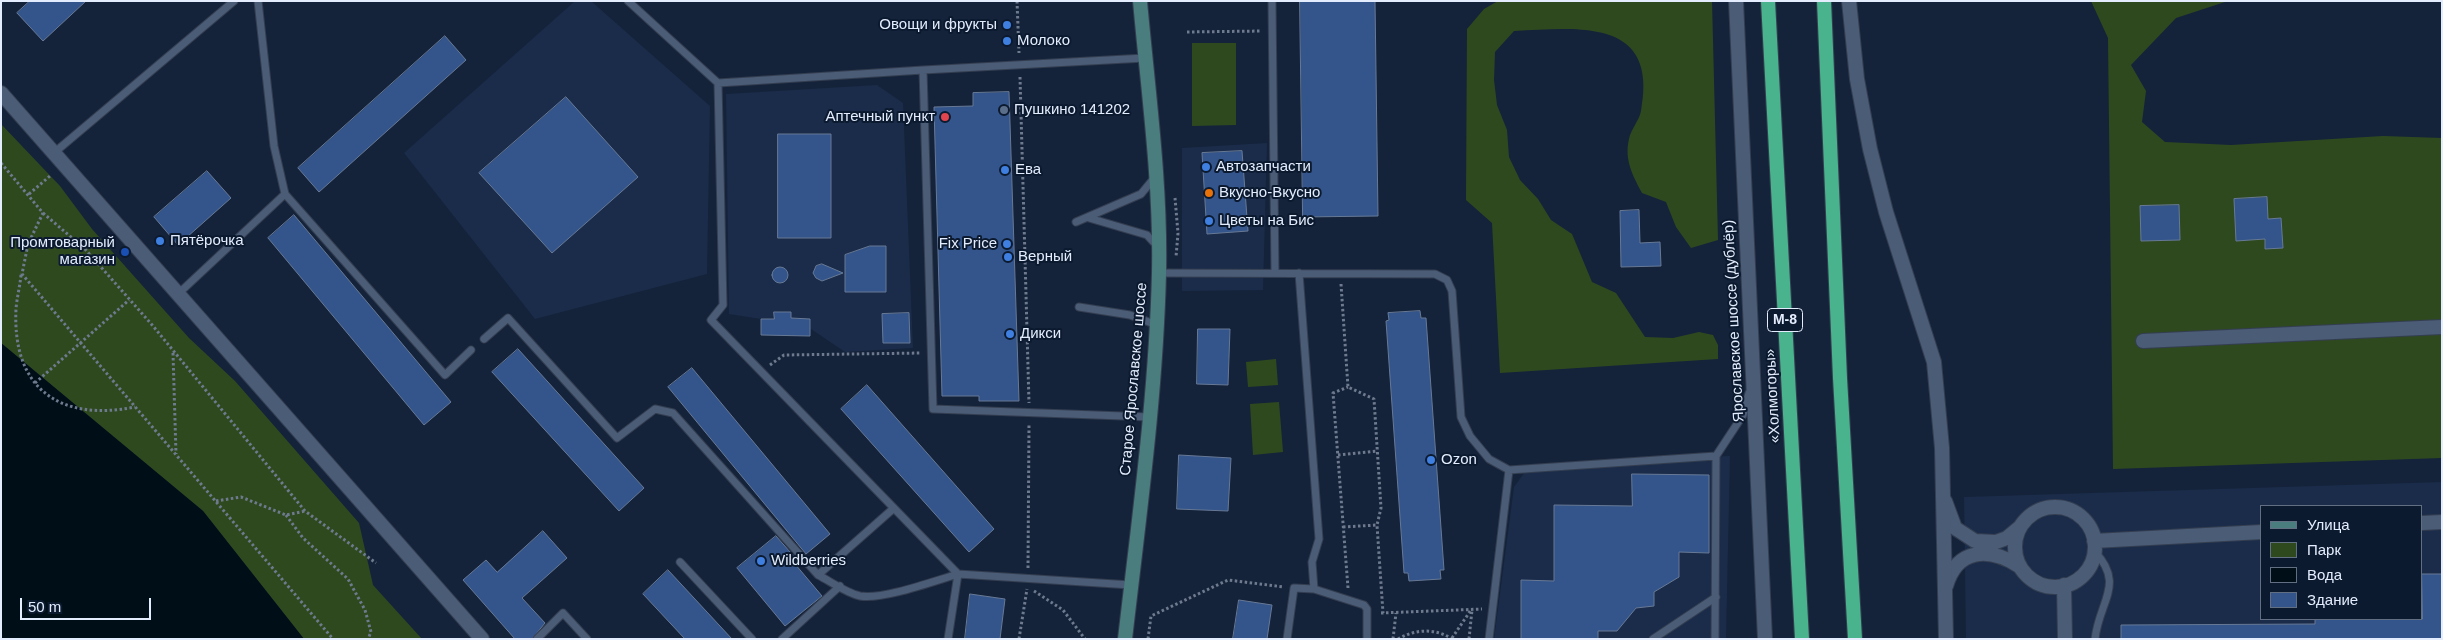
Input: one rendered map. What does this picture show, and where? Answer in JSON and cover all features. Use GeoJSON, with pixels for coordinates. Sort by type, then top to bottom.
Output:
{"type":"FeatureCollection","features":[{"type":"Feature","properties":{"kind":"highway","name":"«Холмогоры»"},"geometry":{"type":"LineString","coordinates":[[1768,1],[1802,639]]}},
{"type":"Feature","properties":{"kind":"highway"},"geometry":{"type":"LineString","coordinates":[[1824,1],[1840,378],[1855,639]]}},
{"type":"Feature","properties":{"kind":"main road","name":"Старое Ярославское шоссе"},"geometry":{"type":"LineString","coordinates":[[1126,639],[1150,417],[1159,273],[1156,177],[1140,1]]}},
{"type":"Feature","properties":{"kind":"street","name":"Ярославское шоссе (дублёр)"},"geometry":{"type":"LineString","coordinates":[[1736,1],[1750,343],[1765,639]]}},
{"type":"Feature","properties":{"kind":"street"},"geometry":{"type":"LineString","coordinates":[[1849,1],[1857,79],[1870,149],[1886,212],[1934,362],[1944,497],[1946,639]]}},
{"type":"Feature","properties":{"kind":"street"},"geometry":{"type":"LineString","coordinates":[[1,93],[482,639]]}},
{"type":"Feature","properties":{"kind":"street"},"geometry":{"type":"LineString","coordinates":[[2143,340],[2442,327]]}},
{"type":"Feature","properties":{"kind":"street"},"geometry":{"type":"LineString","coordinates":[[1944,497],[1955,528],[1975,541],[1996,542],[2007,538],[2032,513],[2042,509],[2061,507],[2080,516],[2086,523],[2094,546],[2088,569],[2081,576],[2064,585],[2056,587],[2038,583],[2031,579],[2019,566],[1996,554],[1967,557],[1957,564],[1950,572],[1945,590]]}},
{"type":"Feature","properties":{"kind":"street"},"geometry":{"type":"LineString","coordinates":[[2423,524],[2442,522]]}},
{"type":"Feature","properties":{"kind":"street"},"geometry":{"type":"LineString","coordinates":[[2019,528],[2015,548],[2019,566]]}},
{"type":"Feature","properties":{"kind":"street"},"geometry":{"type":"LineString","coordinates":[[2094,546],[2260,532]]}},
{"type":"Feature","properties":{"kind":"street"},"geometry":{"type":"LineString","coordinates":[[2064,585],[2064,639]]}},
{"type":"Feature","properties":{"kind":"lane"},"geometry":{"type":"LineString","coordinates":[[54,152],[234,1]]}},
{"type":"Feature","properties":{"kind":"lane"},"geometry":{"type":"LineString","coordinates":[[258,1],[274,146],[285,194],[445,375],[471,350]]}},
{"type":"Feature","properties":{"kind":"lane"},"geometry":{"type":"LineString","coordinates":[[628,1],[718,82],[1145,58]]}},
{"type":"Feature","properties":{"kind":"lane"},"geometry":{"type":"LineString","coordinates":[[1272,1],[1275,273]]}},
{"type":"Feature","properties":{"kind":"lane"},"geometry":{"type":"LineString","coordinates":[[923,70],[933,409],[1029,411],[1150,417]]}},
{"type":"Feature","properties":{"kind":"lane"},"geometry":{"type":"LineString","coordinates":[[718,82],[723,305],[711,320],[958,574]]}},
{"type":"Feature","properties":{"kind":"lane"},"geometry":{"type":"LineString","coordinates":[[1076,222],[1141,194],[1156,177]]}},
{"type":"Feature","properties":{"kind":"lane"},"geometry":{"type":"LineString","coordinates":[[178,294],[285,194]]}},
{"type":"Feature","properties":{"kind":"lane"},"geometry":{"type":"LineString","coordinates":[[1088,218],[1147,235],[1159,248]]}},
{"type":"Feature","properties":{"kind":"lane"},"geometry":{"type":"LineString","coordinates":[[1159,273],[1436,274],[1447,280],[1452,291],[1461,417],[1470,436],[1489,459],[1509,470],[1716,456]]}},
{"type":"Feature","properties":{"kind":"lane"},"geometry":{"type":"LineString","coordinates":[[1299,274],[1319,539],[1312,562],[1314,589]]}},
{"type":"Feature","properties":{"kind":"lane"},"geometry":{"type":"LineString","coordinates":[[1079,307],[1130,316],[1157,324]]}},
{"type":"Feature","properties":{"kind":"lane"},"geometry":{"type":"LineString","coordinates":[[484,339],[508,318],[617,438],[655,409],[673,413],[818,575],[860,596],[889,593],[958,574],[1131,585]]}},
{"type":"Feature","properties":{"kind":"lane"},"geometry":{"type":"LineString","coordinates":[[1716,639],[1716,456],[1742,416],[1751,387],[1750,343]]}},
{"type":"Feature","properties":{"kind":"lane"},"geometry":{"type":"LineString","coordinates":[[1489,639],[1509,470]]}},
{"type":"Feature","properties":{"kind":"lane"},"geometry":{"type":"LineString","coordinates":[[818,575],[894,508]]}},
{"type":"Feature","properties":{"kind":"lane"},"geometry":{"type":"LineString","coordinates":[[2094,546],[2105,562],[2110,574],[2110,591],[2100,612],[2095,639]]}},
{"type":"Feature","properties":{"kind":"lane"},"geometry":{"type":"LineString","coordinates":[[680,562],[752,639]]}},
{"type":"Feature","properties":{"kind":"lane"},"geometry":{"type":"LineString","coordinates":[[948,639],[958,574]]}},
{"type":"Feature","properties":{"kind":"lane"},"geometry":{"type":"LineString","coordinates":[[782,639],[840,586]]}},
{"type":"Feature","properties":{"kind":"lane"},"geometry":{"type":"LineString","coordinates":[[1287,639],[1294,588],[1314,589],[1364,605],[1368,614],[1367,639]]}},
{"type":"Feature","properties":{"kind":"lane"},"geometry":{"type":"LineString","coordinates":[[1653,639],[1716,596]]}},
{"type":"Feature","properties":{"kind":"lane"},"geometry":{"type":"LineString","coordinates":[[537,639],[563,613],[587,639]]}},
{"type":"Feature","properties":{"kind":"path"},"geometry":{"type":"LineString","coordinates":[[1017,1],[1029,411],[1028,577]]}},
{"type":"Feature","properties":{"kind":"path"},"geometry":{"type":"LineString","coordinates":[[1188,32],[1273,31]]}},
{"type":"Feature","properties":{"kind":"path"},"geometry":{"type":"LineString","coordinates":[[1,163],[29,194],[43,213],[85,249],[305,511],[376,563]]}},
{"type":"Feature","properties":{"kind":"path"},"geometry":{"type":"LineString","coordinates":[[29,194],[50,176]]}},
{"type":"Feature","properties":{"kind":"path"},"geometry":{"type":"LineString","coordinates":[[43,213],[28,244],[16,309],[20,356],[28,375],[44,393],[68,407],[114,411],[135,407]]}},
{"type":"Feature","properties":{"kind":"path"},"geometry":{"type":"LineString","coordinates":[[22,274],[333,639]]}},
{"type":"Feature","properties":{"kind":"path"},"geometry":{"type":"LineString","coordinates":[[1340,274],[1348,387]]}},
{"type":"Feature","properties":{"kind":"path"},"geometry":{"type":"LineString","coordinates":[[35,382],[81,344],[129,300]]}},
{"type":"Feature","properties":{"kind":"path"},"geometry":{"type":"LineString","coordinates":[[173,352],[176,455]]}},
{"type":"Feature","properties":{"kind":"path"},"geometry":{"type":"LineString","coordinates":[[762,372],[784,354],[931,353]]}},
{"type":"Feature","properties":{"kind":"path"},"geometry":{"type":"LineString","coordinates":[[1349,600],[1333,393],[1348,387],[1374,399],[1381,508],[1377,525],[1383,613]]}},
{"type":"Feature","properties":{"kind":"path"},"geometry":{"type":"LineString","coordinates":[[1338,454],[1377,451]]}},
{"type":"Feature","properties":{"kind":"path"},"geometry":{"type":"LineString","coordinates":[[215,501],[241,497],[286,515],[303,538],[348,579],[364,610],[371,632],[368,639]]}},
{"type":"Feature","properties":{"kind":"path"},"geometry":{"type":"LineString","coordinates":[[286,515],[305,511]]}},
{"type":"Feature","properties":{"kind":"path"},"geometry":{"type":"LineString","coordinates":[[1343,527],[1377,525]]}},
{"type":"Feature","properties":{"kind":"path"},"geometry":{"type":"LineString","coordinates":[[1148,639],[1151,616],[1228,580],[1294,588]]}},
{"type":"Feature","properties":{"kind":"path"},"geometry":{"type":"LineString","coordinates":[[1020,639],[1027,586],[1063,610],[1086,639]]}},
{"type":"Feature","properties":{"kind":"path"},"geometry":{"type":"LineString","coordinates":[[1368,614],[1493,609]]}},
{"type":"Feature","properties":{"kind":"path"},"geometry":{"type":"LineString","coordinates":[[1398,639],[1428,631],[1452,639],[1471,610]]}},
{"type":"Feature","properties":{"kind":"path"},"geometry":{"type":"LineString","coordinates":[[1469,639],[1471,610]]}},
{"type":"Feature","properties":{"kind":"path"},"geometry":{"type":"LineString","coordinates":[[1393,639],[1396,613]]}},
{"type":"Feature","properties":{"kind":"shaded area"},"geometry":{"type":"Polygon","coordinates":[[[575,1],[591,1],[710,106],[707,274],[535,319],[404,153],[575,1]]]}},
{"type":"Feature","properties":{"kind":"shaded area"},"geometry":{"type":"Polygon","coordinates":[[[877,85],[903,103],[913,348],[845,352],[811,329],[810,336],[761,335],[761,319],[729,314],[726,94],[877,85]]]}},
{"type":"Feature","properties":{"kind":"shaded area"},"geometry":{"type":"Polygon","coordinates":[[[1267,143],[1263,290],[1182,291],[1182,148],[1267,143]]]}},
{"type":"Feature","properties":{"kind":"shaded area"},"geometry":{"type":"Polygon","coordinates":[[[1730,456],[1726,639],[1494,639],[1514,487],[1530,465],[1730,456]]]}},
{"type":"Feature","properties":{"kind":"shaded area"},"geometry":{"type":"Polygon","coordinates":[[[2442,482],[2442,639],[1966,639],[1964,497],[2442,482]]]}},
{"type":"Feature","properties":{"kind":"green space"},"geometry":{"type":"Polygon","coordinates":[[[1498,1],[1712,1],[1718,240],[1691,248],[1676,227],[1666,202],[1642,193],[1635,180],[1630,168],[1628,147],[1630,135],[1641,111],[1643,80],[1638,58],[1626,44],[1608,35],[1587,30],[1514,31],[1495,52],[1494,80],[1497,105],[1507,130],[1509,157],[1520,180],[1538,199],[1551,220],[1572,234],[1592,282],[1616,293],[1645,337],[1673,338],[1699,332],[1713,335],[1718,345],[1718,359],[1500,373],[1492,223],[1466,200],[1467,29],[1484,9],[1498,1]]]}},
{"type":"Feature","properties":{"kind":"green space"},"geometry":{"type":"Polygon","coordinates":[[[2091,1],[2228,1],[2176,18],[2131,65],[2146,91],[2142,122],[2165,142],[2231,145],[2383,136],[2442,138],[2442,458],[2113,469],[2108,38],[2091,1]]]}},
{"type":"Feature","properties":{"kind":"green space"},"geometry":{"type":"Polygon","coordinates":[[[1192,43],[1236,43],[1236,125],[1192,126],[1192,43]]]}},
{"type":"Feature","properties":{"kind":"green space"},"geometry":{"type":"Polygon","coordinates":[[[1,124],[60,186],[92,229],[189,338],[235,381],[359,523],[373,585],[422,639],[304,639],[203,511],[1,343],[1,124]]]}},
{"type":"Feature","properties":{"kind":"green space"},"geometry":{"type":"Polygon","coordinates":[[[1276,359],[1278,385],[1248,387],[1246,362],[1276,359]]]}},
{"type":"Feature","properties":{"kind":"green space"},"geometry":{"type":"Polygon","coordinates":[[[1279,402],[1283,452],[1253,455],[1250,404],[1279,402]]]}},
{"type":"Feature","properties":{"kind":"water"},"geometry":{"type":"Polygon","coordinates":[[[1,343],[203,511],[304,639],[1,639],[1,343]]]}},
{"type":"Feature","properties":{"kind":"building"},"geometry":{"type":"Polygon","coordinates":[[[30,1],[86,1],[43,41],[17,13],[30,1]]]}},
{"type":"Feature","properties":{"kind":"building"},"geometry":{"type":"Polygon","coordinates":[[[1300,1],[1375,1],[1378,216],[1303,217],[1300,1]]]}},
{"type":"Feature","properties":{"kind":"building"},"geometry":{"type":"Polygon","coordinates":[[[445,36],[466,60],[319,192],[298,168],[445,36]]]}},
{"type":"Feature","properties":{"kind":"building"},"geometry":{"type":"Polygon","coordinates":[[[1009,92],[1019,401],[979,401],[979,396],[942,396],[934,107],[973,106],[973,93],[1009,92]]]}},
{"type":"Feature","properties":{"kind":"building"},"geometry":{"type":"Polygon","coordinates":[[[566,97],[638,177],[552,253],[479,173],[566,97]]]}},
{"type":"Feature","properties":{"kind":"building"},"geometry":{"type":"Polygon","coordinates":[[[778,134],[831,134],[831,238],[778,238],[778,134]]]}},
{"type":"Feature","properties":{"kind":"building"},"geometry":{"type":"Polygon","coordinates":[[[1242,151],[1248,231],[1207,234],[1202,153],[1242,151]]]}},
{"type":"Feature","properties":{"kind":"building"},"geometry":{"type":"Polygon","coordinates":[[[207,171],[231,198],[178,245],[154,217],[207,171]]]}},
{"type":"Feature","properties":{"kind":"building"},"geometry":{"type":"Polygon","coordinates":[[[2267,197],[2268,219],[2281,218],[2283,248],[2265,249],[2265,239],[2236,241],[2234,199],[2267,197]]]}},
{"type":"Feature","properties":{"kind":"building"},"geometry":{"type":"Polygon","coordinates":[[[2179,205],[2180,240],[2141,241],[2140,206],[2179,205]]]}},
{"type":"Feature","properties":{"kind":"building"},"geometry":{"type":"Polygon","coordinates":[[[1639,210],[1640,243],[1660,242],[1661,266],[1621,267],[1620,211],[1639,210]]]}},
{"type":"Feature","properties":{"kind":"building"},"geometry":{"type":"Polygon","coordinates":[[[294,215],[451,402],[424,425],[268,238],[294,215]]]}},
{"type":"Feature","properties":{"kind":"building"},"geometry":{"type":"Polygon","coordinates":[[[870,246],[886,246],[886,292],[845,292],[845,255],[870,246]]]}},
{"type":"Feature","properties":{"kind":"building"},"geometry":{"type":"Polygon","coordinates":[[[822,264],[843,273],[822,281],[816,278],[813,273],[816,266],[822,264]]]}},
{"type":"Feature","properties":{"kind":"building"},"geometry":{"type":"Polygon","coordinates":[[[777,267],[783,267],[788,272],[786,281],[777,283],[772,278],[772,272],[777,267]]]}},
{"type":"Feature","properties":{"kind":"building"},"geometry":{"type":"Polygon","coordinates":[[[1420,311],[1421,318],[1426,318],[1444,570],[1440,570],[1441,579],[1409,581],[1408,573],[1404,573],[1386,321],[1389,320],[1388,313],[1420,311]]]}},
{"type":"Feature","properties":{"kind":"building"},"geometry":{"type":"Polygon","coordinates":[[[774,312],[791,312],[791,318],[810,319],[810,336],[761,335],[761,319],[774,319],[774,312]]]}},
{"type":"Feature","properties":{"kind":"building"},"geometry":{"type":"Polygon","coordinates":[[[909,313],[910,343],[883,343],[882,314],[909,313]]]}},
{"type":"Feature","properties":{"kind":"building"},"geometry":{"type":"Polygon","coordinates":[[[1198,329],[1230,329],[1228,385],[1197,384],[1198,329]]]}},
{"type":"Feature","properties":{"kind":"building"},"geometry":{"type":"Polygon","coordinates":[[[518,349],[644,488],[619,511],[492,372],[518,349]]]}},
{"type":"Feature","properties":{"kind":"building"},"geometry":{"type":"Polygon","coordinates":[[[692,368],[830,534],[806,554],[668,387],[692,368]]]}},
{"type":"Feature","properties":{"kind":"building"},"geometry":{"type":"Polygon","coordinates":[[[867,385],[994,529],[969,552],[841,409],[867,385]]]}},
{"type":"Feature","properties":{"kind":"building"},"geometry":{"type":"Polygon","coordinates":[[[1179,455],[1231,458],[1228,511],[1177,509],[1179,455]]]}},
{"type":"Feature","properties":{"kind":"building"},"geometry":{"type":"Polygon","coordinates":[[[1632,474],[1709,475],[1709,553],[1679,552],[1679,577],[1654,592],[1654,606],[1636,608],[1617,631],[1598,631],[1598,639],[1521,639],[1521,580],[1554,581],[1554,505],[1632,506],[1632,474]]]}},
{"type":"Feature","properties":{"kind":"building"},"geometry":{"type":"Polygon","coordinates":[[[543,531],[567,558],[522,598],[545,623],[532,639],[515,639],[463,580],[486,560],[497,572],[543,531]]]}},
{"type":"Feature","properties":{"kind":"building"},"geometry":{"type":"Polygon","coordinates":[[[776,536],[798,561],[795,564],[822,596],[785,626],[737,568],[776,536]]]}},
{"type":"Feature","properties":{"kind":"building"},"geometry":{"type":"Polygon","coordinates":[[[668,570],[732,639],[685,639],[643,594],[668,570]]]}},
{"type":"Feature","properties":{"kind":"building"},"geometry":{"type":"Polygon","coordinates":[[[2423,574],[2442,574],[2442,639],[2121,639],[2121,625],[2315,624],[2315,620],[2423,620],[2423,574]]]}},
{"type":"Feature","properties":{"kind":"building"},"geometry":{"type":"Polygon","coordinates":[[[970,594],[1005,599],[1000,639],[965,639],[970,594]]]}},
{"type":"Feature","properties":{"kind":"building"},"geometry":{"type":"Polygon","coordinates":[[[1239,600],[1272,605],[1267,639],[1233,639],[1239,600]]]}},
{"type":"Feature","properties":{"kind":"place","name":"Овощи и фрукты"},"geometry":{"type":"Point","coordinates":[1007,25]}},
{"type":"Feature","properties":{"kind":"place","name":"Молоко"},"geometry":{"type":"Point","coordinates":[1007,41]}},
{"type":"Feature","properties":{"kind":"place","name":"Пушкино 141202"},"geometry":{"type":"Point","coordinates":[1004,110]}},
{"type":"Feature","properties":{"kind":"place","name":"Аптечный пункт"},"geometry":{"type":"Point","coordinates":[945,117]}},
{"type":"Feature","properties":{"kind":"place","name":"Автозапчасти"},"geometry":{"type":"Point","coordinates":[1206,167]}},
{"type":"Feature","properties":{"kind":"place","name":"Ева"},"geometry":{"type":"Point","coordinates":[1005,170]}},
{"type":"Feature","properties":{"kind":"place","name":"Вкусно-Вкусно"},"geometry":{"type":"Point","coordinates":[1209,193]}},
{"type":"Feature","properties":{"kind":"place","name":"Цветы на Бис"},"geometry":{"type":"Point","coordinates":[1209,221]}},
{"type":"Feature","properties":{"kind":"place","name":"Пятёрочка"},"geometry":{"type":"Point","coordinates":[160,241]}},
{"type":"Feature","properties":{"kind":"place","name":"Fix Price"},"geometry":{"type":"Point","coordinates":[1007,244]}},
{"type":"Feature","properties":{"kind":"place","name":"Промтоварный магазин"},"geometry":{"type":"Point","coordinates":[125,252]}},
{"type":"Feature","properties":{"kind":"place","name":"Верный"},"geometry":{"type":"Point","coordinates":[1008,257]}},
{"type":"Feature","properties":{"kind":"place","name":"Дикси"},"geometry":{"type":"Point","coordinates":[1010,334]}},
{"type":"Feature","properties":{"kind":"place","name":"Ozon"},"geometry":{"type":"Point","coordinates":[1431,460]}},
{"type":"Feature","properties":{"kind":"place","name":"Wildberries"},"geometry":{"type":"Point","coordinates":[761,561]}}]}
